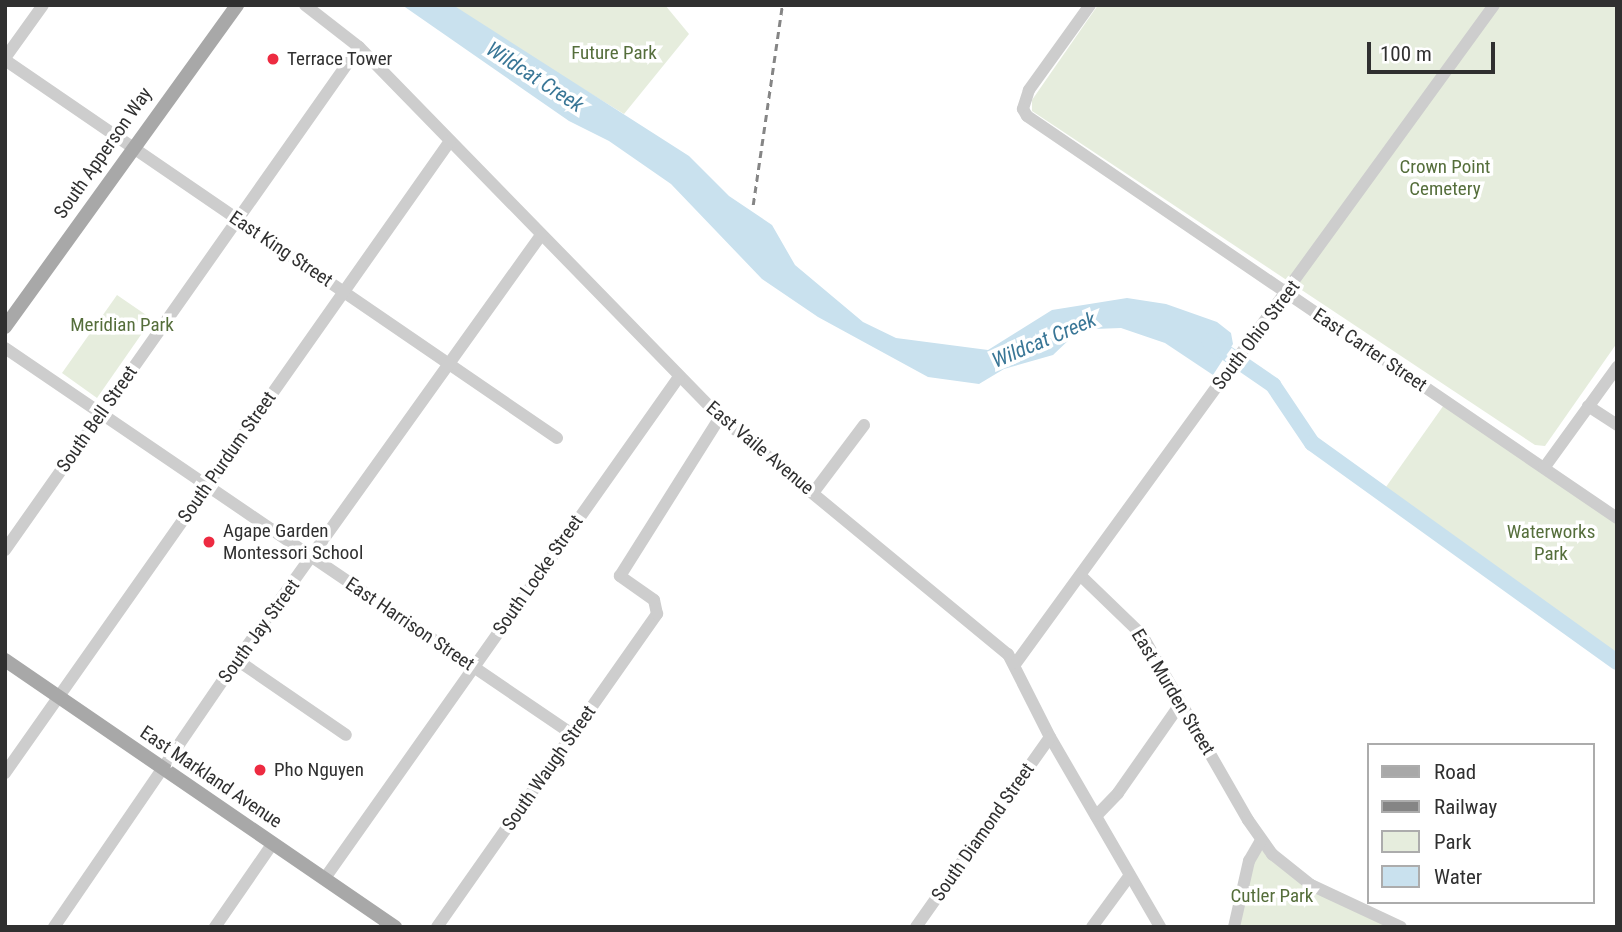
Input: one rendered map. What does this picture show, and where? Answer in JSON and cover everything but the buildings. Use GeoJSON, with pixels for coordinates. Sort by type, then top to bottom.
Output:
{"type":"FeatureCollection","features":[{"type":"Feature","properties":{"kind":"main road","name":"South Apperson Way"},"geometry":{"type":"LineString","coordinates":[[5,327],[132,146],[237,5]]}},
{"type":"Feature","properties":{"kind":"main road","name":"East Markland Avenue"},"geometry":{"type":"LineString","coordinates":[[5,660],[325,878],[377,922],[395,927]]}},
{"type":"Feature","properties":{"kind":"street"},"geometry":{"type":"LineString","coordinates":[[5,59],[43,5]]}},
{"type":"Feature","properties":{"kind":"street","name":"East Vaile Avenue"},"geometry":{"type":"LineString","coordinates":[[305,5],[359,47],[720,417],[1016,663],[1051,737],[1160,927]]}},
{"type":"Feature","properties":{"kind":"street","name":"East Carter Street"},"geometry":{"type":"LineString","coordinates":[[1090,5],[1029,90],[1023,109],[1031,119],[1617,518]]}},
{"type":"Feature","properties":{"kind":"street","name":"South Ohio Street"},"geometry":{"type":"LineString","coordinates":[[1016,663],[1082,576],[1259,328],[1288,293],[1494,5]]}},
{"type":"Feature","properties":{"kind":"street","name":"South Bell Street"},"geometry":{"type":"LineString","coordinates":[[5,550],[359,47]]}},
{"type":"Feature","properties":{"kind":"street","name":"East King Street"},"geometry":{"type":"LineString","coordinates":[[5,59],[557,438]]}},
{"type":"Feature","properties":{"kind":"street","name":"South Purdum Street"},"geometry":{"type":"LineString","coordinates":[[5,773],[450,141]]}},
{"type":"Feature","properties":{"kind":"street","name":"South Jay Street"},"geometry":{"type":"LineString","coordinates":[[54,927],[237,660],[541,235]]}},
{"type":"Feature","properties":{"kind":"street","name":"East Harrison Street"},"geometry":{"type":"LineString","coordinates":[[5,348],[572,734]]}},
{"type":"Feature","properties":{"kind":"street"},"geometry":{"type":"LineString","coordinates":[[1544,468],[1617,367]]}},
{"type":"Feature","properties":{"kind":"street","name":"South Locke Street"},"geometry":{"type":"LineString","coordinates":[[325,878],[680,377]]}},
{"type":"Feature","properties":{"kind":"street"},"geometry":{"type":"LineString","coordinates":[[1588,406],[1617,425]]}},
{"type":"Feature","properties":{"kind":"street","name":"South Waugh Street"},"geometry":{"type":"LineString","coordinates":[[437,927],[659,608],[654,600],[620,576],[720,417]]}},
{"type":"Feature","properties":{"kind":"street"},"geometry":{"type":"LineString","coordinates":[[813,493],[864,425]]}},
{"type":"Feature","properties":{"kind":"street","name":"East Murden Street"},"geometry":{"type":"LineString","coordinates":[[1082,576],[1133,623],[1261,840]]}},
{"type":"Feature","properties":{"kind":"street"},"geometry":{"type":"LineString","coordinates":[[237,660],[346,735]]}},
{"type":"Feature","properties":{"kind":"street"},"geometry":{"type":"LineString","coordinates":[[1096,816],[1107,808],[1181,703]]}},
{"type":"Feature","properties":{"kind":"street","name":"South Diamond Street"},"geometry":{"type":"LineString","coordinates":[[916,927],[1051,737]]}},
{"type":"Feature","properties":{"kind":"street"},"geometry":{"type":"LineString","coordinates":[[1234,927],[1249,861],[1261,840],[1311,885],[1401,927]]}},
{"type":"Feature","properties":{"kind":"street"},"geometry":{"type":"LineString","coordinates":[[215,927],[273,843]]}},
{"type":"Feature","properties":{"kind":"street"},"geometry":{"type":"LineString","coordinates":[[1092,927],[1130,875]]}},
{"type":"Feature","properties":{"kind":"green space","name":"Future Park"},"geometry":{"type":"Polygon","coordinates":[[[446,5],[665,5],[689,34],[624,114],[446,5]]]}},
{"type":"Feature","properties":{"kind":"green space","name":"Crown Point Cemetery"},"geometry":{"type":"Polygon","coordinates":[[[1098,5],[1617,5],[1617,343],[1545,446],[1535,445],[1032,111],[1032,100],[1098,5]]]}},
{"type":"Feature","properties":{"kind":"green space","name":"Meridian Park"},"geometry":{"type":"Polygon","coordinates":[[[117,295],[152,319],[97,398],[62,373],[117,295]]]}},
{"type":"Feature","properties":{"kind":"green space","name":"Waterworks Park"},"geometry":{"type":"Polygon","coordinates":[[[1446,402],[1617,518],[1617,662],[1381,494],[1446,402]]]}},
{"type":"Feature","properties":{"kind":"green space","name":"Cutler Park"},"geometry":{"type":"Polygon","coordinates":[[[1256,847],[1281,862],[1401,927],[1234,927],[1256,847]]]}},
{"type":"Feature","properties":{"kind":"water"},"geometry":{"type":"Polygon","coordinates":[[[402,5],[453,5],[689,156],[729,196],[772,225],[795,265],[863,322],[896,338],[988,350],[1052,310],[1127,298],[1166,304],[1217,322],[1231,333],[1233,344],[1213,375],[1165,343],[1121,328],[1094,329],[1073,336],[1053,355],[1004,369],[979,384],[928,377],[818,317],[762,279],[671,184],[609,141],[569,121],[402,5]]]}},
{"type":"Feature","properties":{"kind":"waterway","name":"Wildcat Creek"},"geometry":{"type":"LineString","coordinates":[[1209,341],[1273,385],[1312,443],[1617,662]]}},
{"type":"Feature","properties":{"kind":"railway"},"geometry":{"type":"LineString","coordinates":[[753,205],[782,5]]}},
{"type":"Feature","properties":{"kind":"place","name":"Terrace Tower"},"geometry":{"type":"Point","coordinates":[273,59]}},
{"type":"Feature","properties":{"kind":"place","name":"Agape Garden Montessori School"},"geometry":{"type":"Point","coordinates":[209,542]}},
{"type":"Feature","properties":{"kind":"place","name":"Pho Nguyen"},"geometry":{"type":"Point","coordinates":[260,770]}}]}
